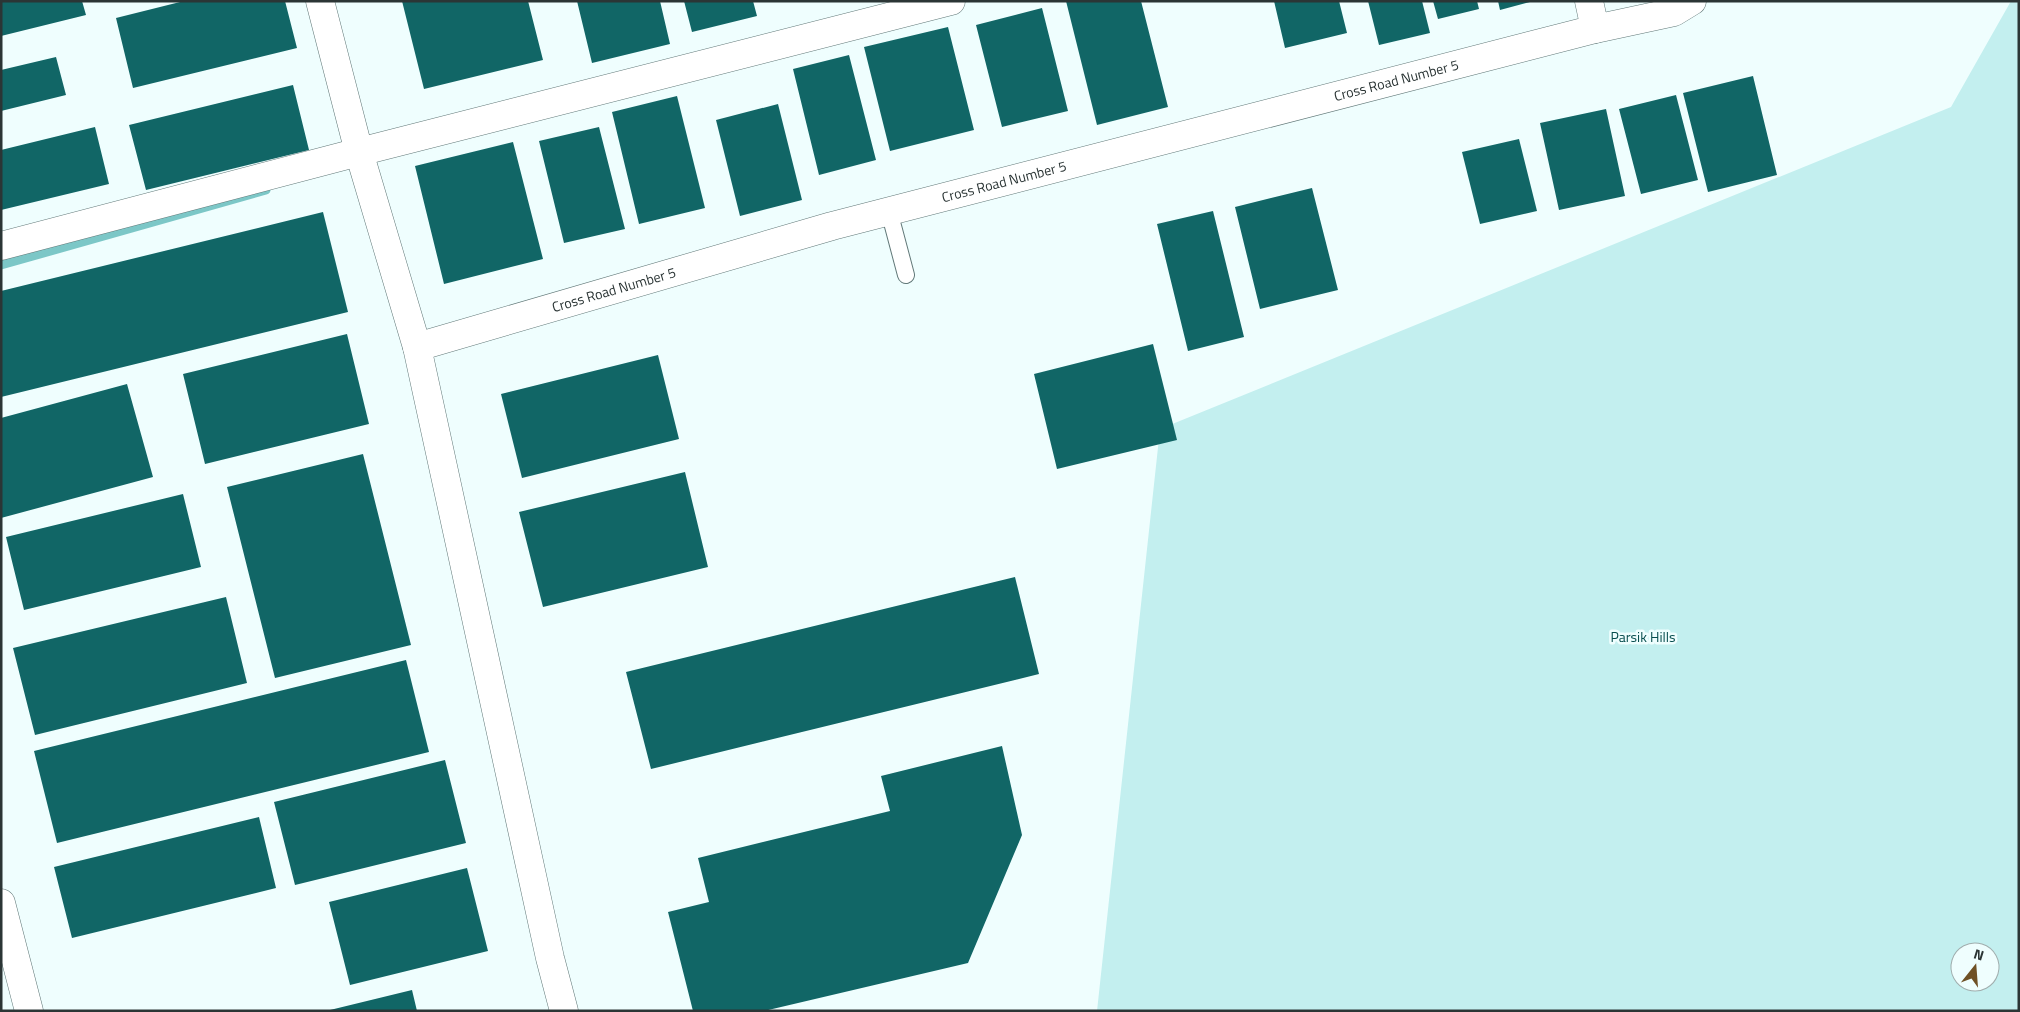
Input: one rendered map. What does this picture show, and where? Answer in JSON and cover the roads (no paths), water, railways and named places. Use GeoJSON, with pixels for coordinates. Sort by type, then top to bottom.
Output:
{"type":"FeatureCollection","features":[{"type":"Feature","properties":{"kind":"street"},"geometry":{"type":"LineString","coordinates":[[320,1],[359,152],[417,347],[550,958],[564,1011]]}},
{"type":"Feature","properties":{"kind":"street"},"geometry":{"type":"LineString","coordinates":[[1589,1],[1595,28]]}},
{"type":"Feature","properties":{"kind":"street","name":"Cross Road Number 5"},"geometry":{"type":"LineString","coordinates":[[417,347],[832,226],[1595,28],[1674,12],[1692,1]]}},
{"type":"Feature","properties":{"kind":"street"},"geometry":{"type":"LineString","coordinates":[[1,246],[359,152],[939,4]]}},
{"type":"Feature","properties":{"kind":"street"},"geometry":{"type":"LineString","coordinates":[[1,904],[29,1011]]}},
{"type":"Feature","properties":{"kind":"lane"},"geometry":{"type":"LineString","coordinates":[[889,212],[906,275]]}},
{"type":"Feature","properties":{"kind":"waterway"},"geometry":{"type":"LineString","coordinates":[[1,265],[266,190]]}},
{"type":"Feature","properties":{"kind":"park label","name":"Parsik Hills"},"geometry":{"type":"Point","coordinates":[1643,637]}}]}
